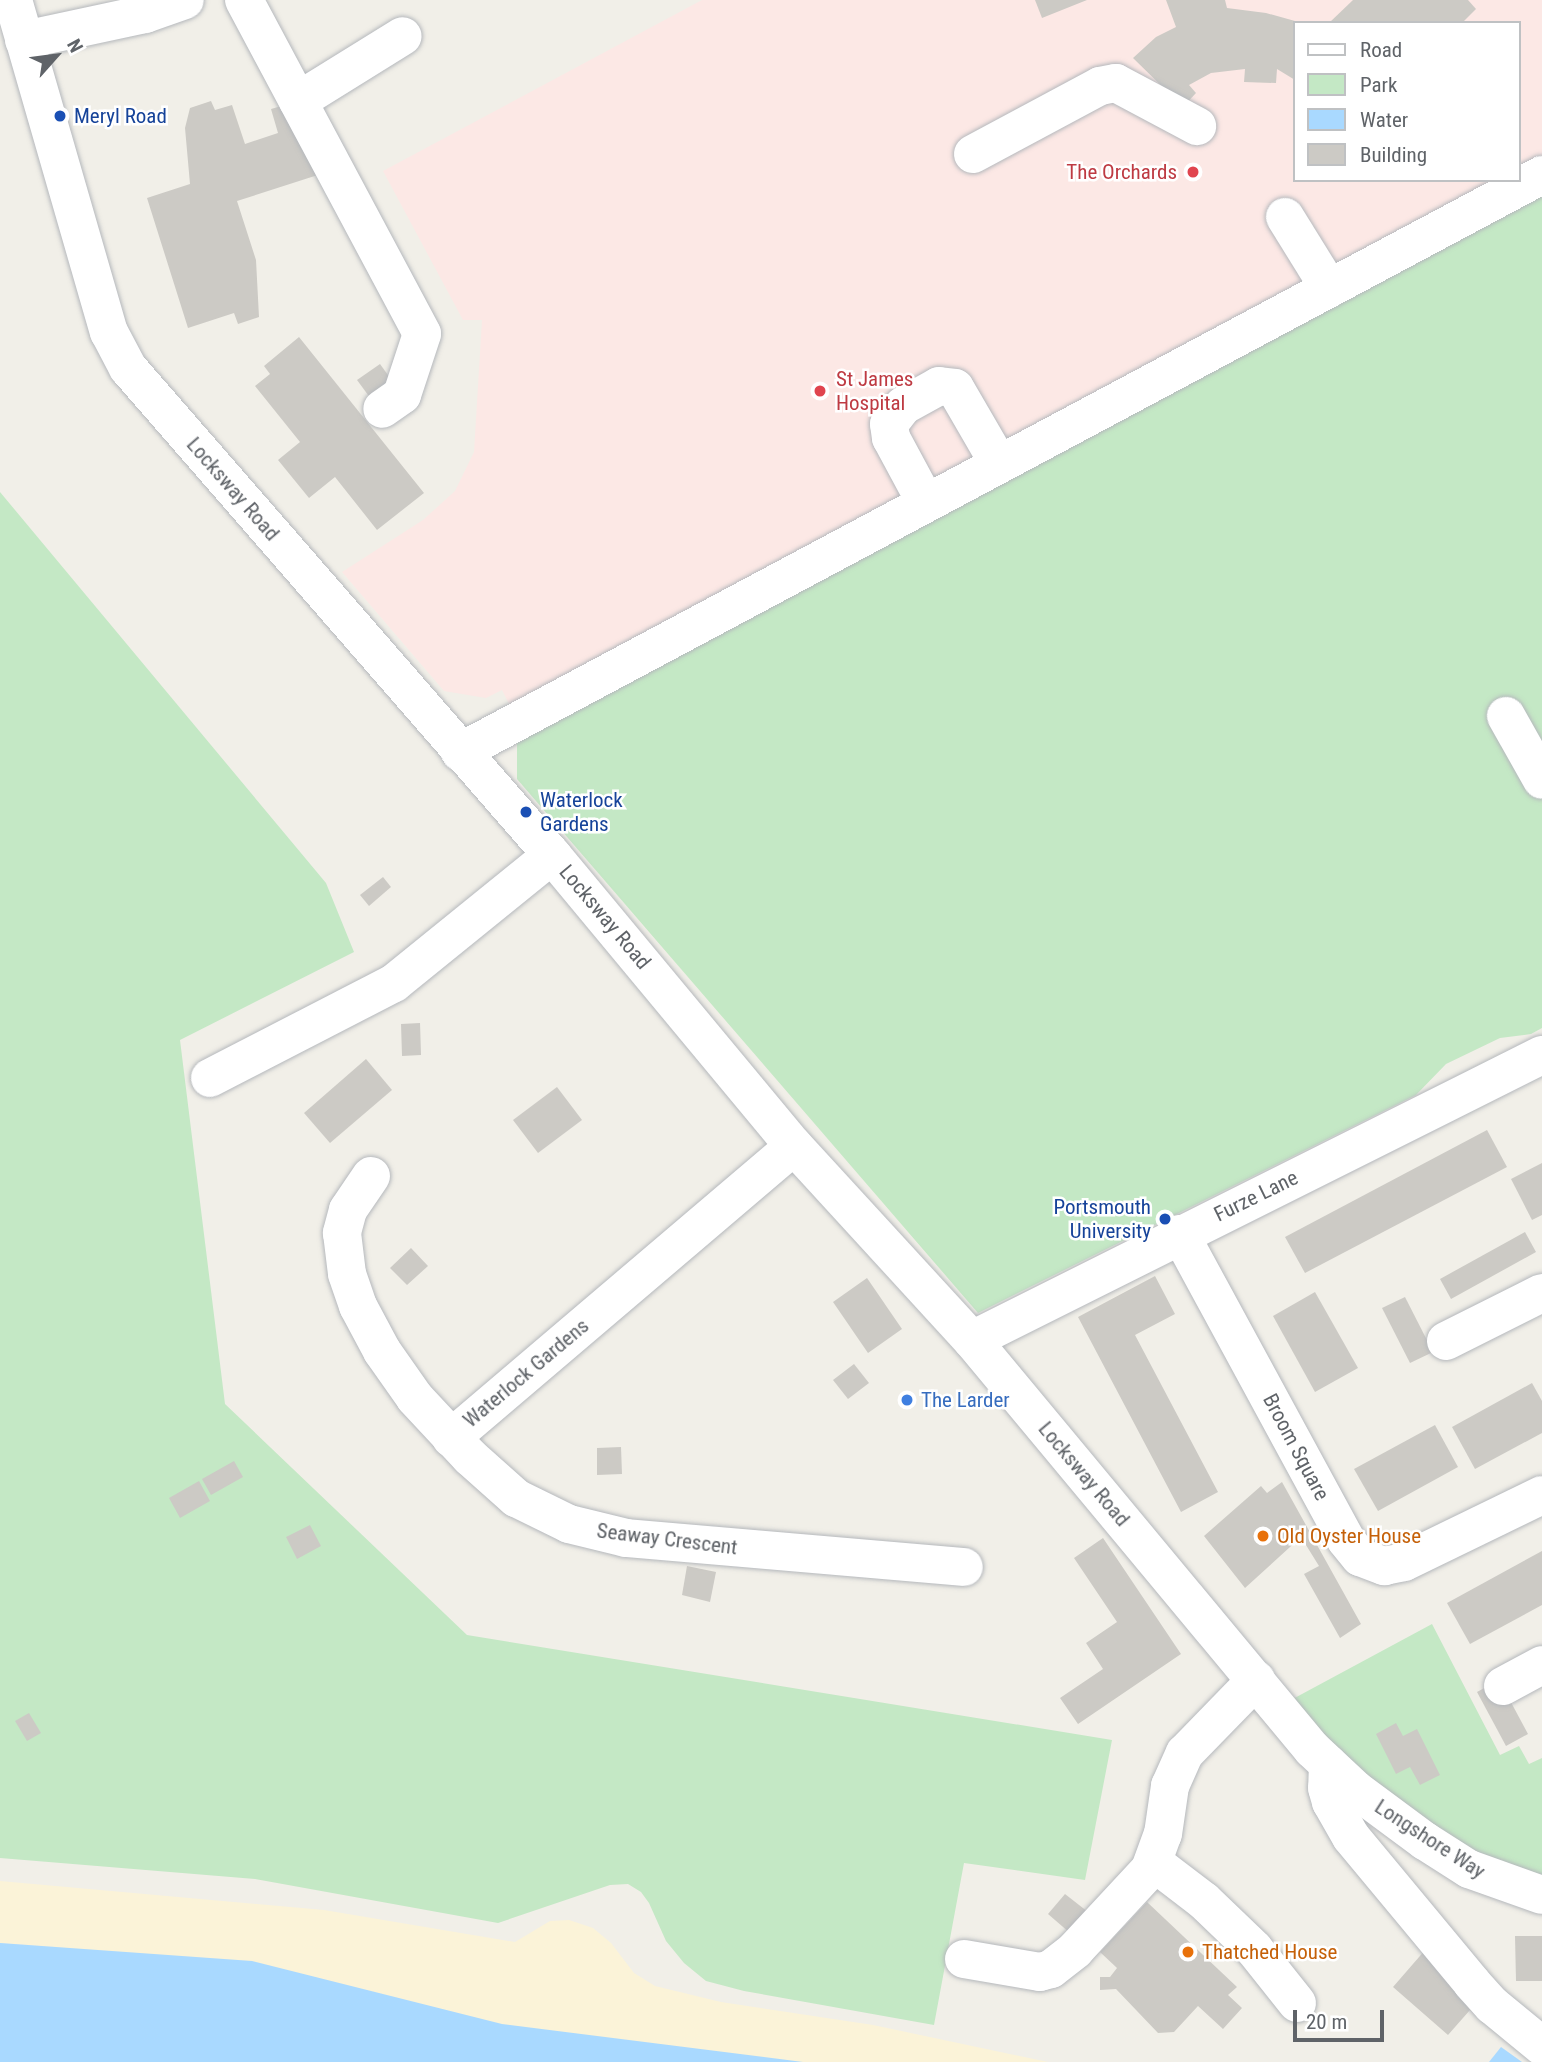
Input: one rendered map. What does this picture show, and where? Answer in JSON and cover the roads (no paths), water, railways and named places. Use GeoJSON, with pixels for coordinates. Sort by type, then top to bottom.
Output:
{"type":"FeatureCollection","features":[{"type":"Feature","properties":{"kind":"street","name":"Locksway Road"},"geometry":{"type":"LineString","coordinates":[[13,0],[109,331],[128,368],[552,855],[794,1146],[972,1340],[1328,1764]]}},
{"type":"Feature","properties":{"kind":"street"},"geometry":{"type":"LineString","coordinates":[[24,40],[145,14],[185,0]]}},
{"type":"Feature","properties":{"kind":"street"},"geometry":{"type":"LineString","coordinates":[[244,0],[422,334],[402,395],[382,410]]}},
{"type":"Feature","properties":{"kind":"street"},"geometry":{"type":"LineString","coordinates":[[298,101],[403,36]]}},
{"type":"Feature","properties":{"kind":"street"},"geometry":{"type":"LineString","coordinates":[[973,154],[1100,86],[1116,83],[1197,126]]}},
{"type":"Feature","properties":{"kind":"street"},"geometry":{"type":"LineString","coordinates":[[460,752],[1542,175]]}},
{"type":"Feature","properties":{"kind":"street"},"geometry":{"type":"LineString","coordinates":[[1285,217],[1329,288]]}},
{"type":"Feature","properties":{"kind":"street"},"geometry":{"type":"LineString","coordinates":[[926,503],[891,438],[888,425],[903,406],[939,387],[955,388],[999,464]]}},
{"type":"Feature","properties":{"kind":"street"},"geometry":{"type":"LineString","coordinates":[[1506,716],[1542,780]]}},
{"type":"Feature","properties":{"kind":"street"},"geometry":{"type":"LineString","coordinates":[[210,1078],[394,983],[552,855]]}},
{"type":"Feature","properties":{"kind":"street","name":"Furze Lane"},"geometry":{"type":"LineString","coordinates":[[972,1340],[1180,1234],[1539,1060]]}},
{"type":"Feature","properties":{"kind":"street","name":"Waterlock Gardens"},"geometry":{"type":"LineString","coordinates":[[451,1438],[794,1146]]}},
{"type":"Feature","properties":{"kind":"street","name":"Seaway Crescent"},"geometry":{"type":"LineString","coordinates":[[371,1176],[354,1199],[344,1221],[342,1246],[352,1290],[392,1367],[451,1438],[516,1498],[549,1516],[590,1531],[626,1538],[964,1567]]}},
{"type":"Feature","properties":{"kind":"street","name":"Broom Square"},"geometry":{"type":"LineString","coordinates":[[1180,1234],[1346,1540],[1360,1557],[1384,1566],[1404,1562],[1542,1495]]}},
{"type":"Feature","properties":{"kind":"street"},"geometry":{"type":"LineString","coordinates":[[1446,1341],[1542,1293]]}},
{"type":"Feature","properties":{"kind":"street"},"geometry":{"type":"LineString","coordinates":[[1503,1686],[1542,1665]]}},
{"type":"Feature","properties":{"kind":"street"},"geometry":{"type":"LineString","coordinates":[[964,1959],[1040,1972],[1051,1969],[1075,1950],[1139,1884],[1153,1862],[1163,1834],[1170,1786],[1185,1753],[1256,1680]]}},
{"type":"Feature","properties":{"kind":"street"},"geometry":{"type":"LineString","coordinates":[[1328,1764],[1327,1788],[1331,1802],[1351,1837],[1492,2005],[1542,2046]]}},
{"type":"Feature","properties":{"kind":"street","name":"Longshore Way"},"geometry":{"type":"LineString","coordinates":[[1328,1764],[1403,1827],[1452,1858],[1487,1877],[1542,1895]]}},
{"type":"Feature","properties":{"kind":"street"},"geometry":{"type":"LineString","coordinates":[[1153,1862],[1204,1901],[1254,1949],[1297,2003]]}},
{"type":"Feature","properties":{"kind":"water"},"geometry":{"type":"Polygon","coordinates":[[[0,1943],[252,1961],[502,2024],[803,2062],[0,2062],[0,1943]]]}},
{"type":"Feature","properties":{"kind":"water"},"geometry":{"type":"Polygon","coordinates":[[[1501,2047],[1522,2062],[1489,2062],[1501,2047]]]}},
{"type":"Feature","properties":{"kind":"place","name":"Meryl Road"},"geometry":{"type":"Point","coordinates":[60,116]}},
{"type":"Feature","properties":{"kind":"place","name":"The Orchards"},"geometry":{"type":"Point","coordinates":[1193,172]}},
{"type":"Feature","properties":{"kind":"place","name":"St James Hospital"},"geometry":{"type":"Point","coordinates":[820,391]}},
{"type":"Feature","properties":{"kind":"place","name":"Waterlock Gardens"},"geometry":{"type":"Point","coordinates":[526,812]}},
{"type":"Feature","properties":{"kind":"place","name":"Portsmouth University"},"geometry":{"type":"Point","coordinates":[1165,1219]}},
{"type":"Feature","properties":{"kind":"place","name":"The Larder"},"geometry":{"type":"Point","coordinates":[907,1400]}},
{"type":"Feature","properties":{"kind":"place","name":"Old Oyster House"},"geometry":{"type":"Point","coordinates":[1263,1536]}},
{"type":"Feature","properties":{"kind":"place","name":"Thatched House"},"geometry":{"type":"Point","coordinates":[1188,1952]}}]}
